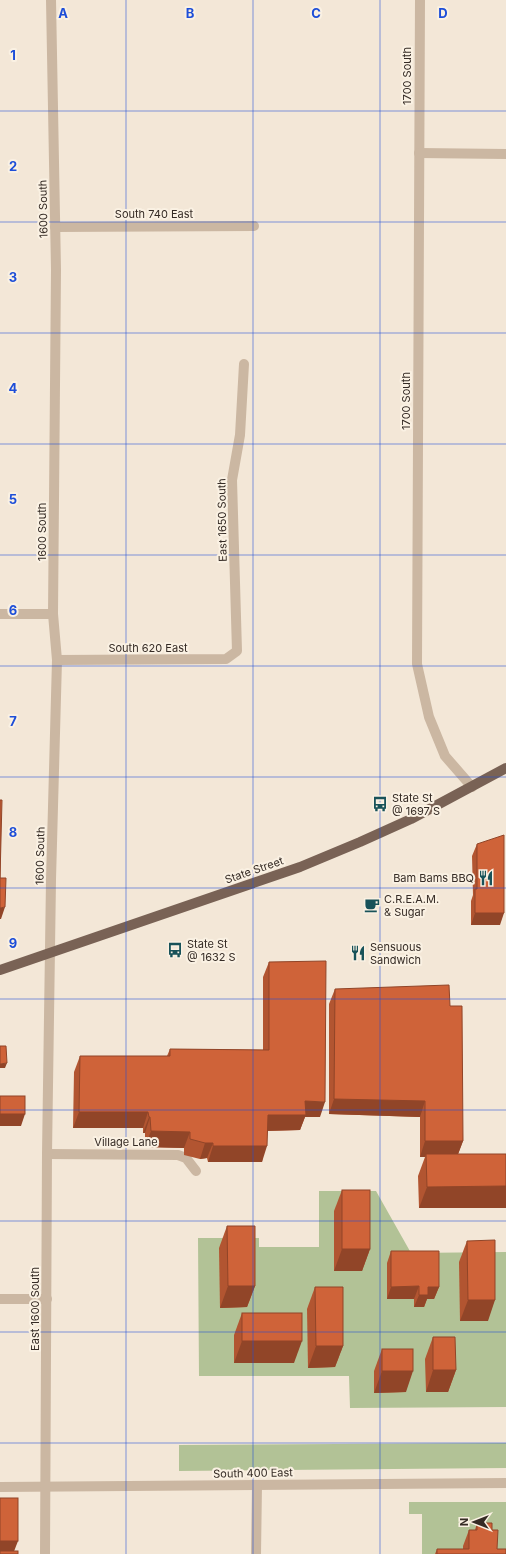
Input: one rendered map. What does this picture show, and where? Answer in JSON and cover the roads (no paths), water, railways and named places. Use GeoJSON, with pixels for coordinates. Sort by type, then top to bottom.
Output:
{"type":"FeatureCollection","features":[{"type":"Feature","properties":{"kind":"main road","name":"State Street"},"geometry":{"type":"LineString","coordinates":[[0,970],[300,867],[405,822],[506,768]]}},
{"type":"Feature","properties":{"kind":"street","name":"1600 South"},"geometry":{"type":"LineString","coordinates":[[49,1065],[57,660],[53,614],[55,227],[51,0]]}},
{"type":"Feature","properties":{"kind":"street","name":"1700 South"},"geometry":{"type":"LineString","coordinates":[[420,0],[417,664],[429,717],[446,756],[472,787]]}},
{"type":"Feature","properties":{"kind":"street"},"geometry":{"type":"LineString","coordinates":[[419,153],[506,154]]}},
{"type":"Feature","properties":{"kind":"street","name":"South 740 East"},"geometry":{"type":"LineString","coordinates":[[55,227],[254,226]]}},
{"type":"Feature","properties":{"kind":"street","name":"East 1650 South"},"geometry":{"type":"LineString","coordinates":[[236,651],[232,480],[240,435],[244,364]]}},
{"type":"Feature","properties":{"kind":"street"},"geometry":{"type":"LineString","coordinates":[[0,614],[53,614]]}},
{"type":"Feature","properties":{"kind":"street","name":"South 620 East"},"geometry":{"type":"LineString","coordinates":[[57,660],[226,660],[236,651]]}},
{"type":"Feature","properties":{"kind":"street","name":"East 1600 South"},"geometry":{"type":"LineString","coordinates":[[45,1554],[49,1065]]}},
{"type":"Feature","properties":{"kind":"street","name":"Village Lane"},"geometry":{"type":"LineString","coordinates":[[48,1154],[178,1154],[186,1158],[196,1171]]}},
{"type":"Feature","properties":{"kind":"street"},"geometry":{"type":"LineString","coordinates":[[0,1299],[47,1298]]}},
{"type":"Feature","properties":{"kind":"street","name":"South 400 East"},"geometry":{"type":"LineString","coordinates":[[0,1487],[506,1483]]}},
{"type":"Feature","properties":{"kind":"street"},"geometry":{"type":"LineString","coordinates":[[256,1554],[257,1484]]}},
{"type":"Feature","properties":{"kind":"place","name":"State St @ 1697 S"},"geometry":{"type":"Point","coordinates":[380,804]}},
{"type":"Feature","properties":{"kind":"place","name":"Bam Bams BBQ"},"geometry":{"type":"Point","coordinates":[486,878]}},
{"type":"Feature","properties":{"kind":"place","name":"C.R.E.A.M. & Sugar"},"geometry":{"type":"Point","coordinates":[372,905]}},
{"type":"Feature","properties":{"kind":"place","name":"State St @ 1632 S"},"geometry":{"type":"Point","coordinates":[175,950]}},
{"type":"Feature","properties":{"kind":"place","name":"Sensuous Sandwich"},"geometry":{"type":"Point","coordinates":[358,953]}}]}
